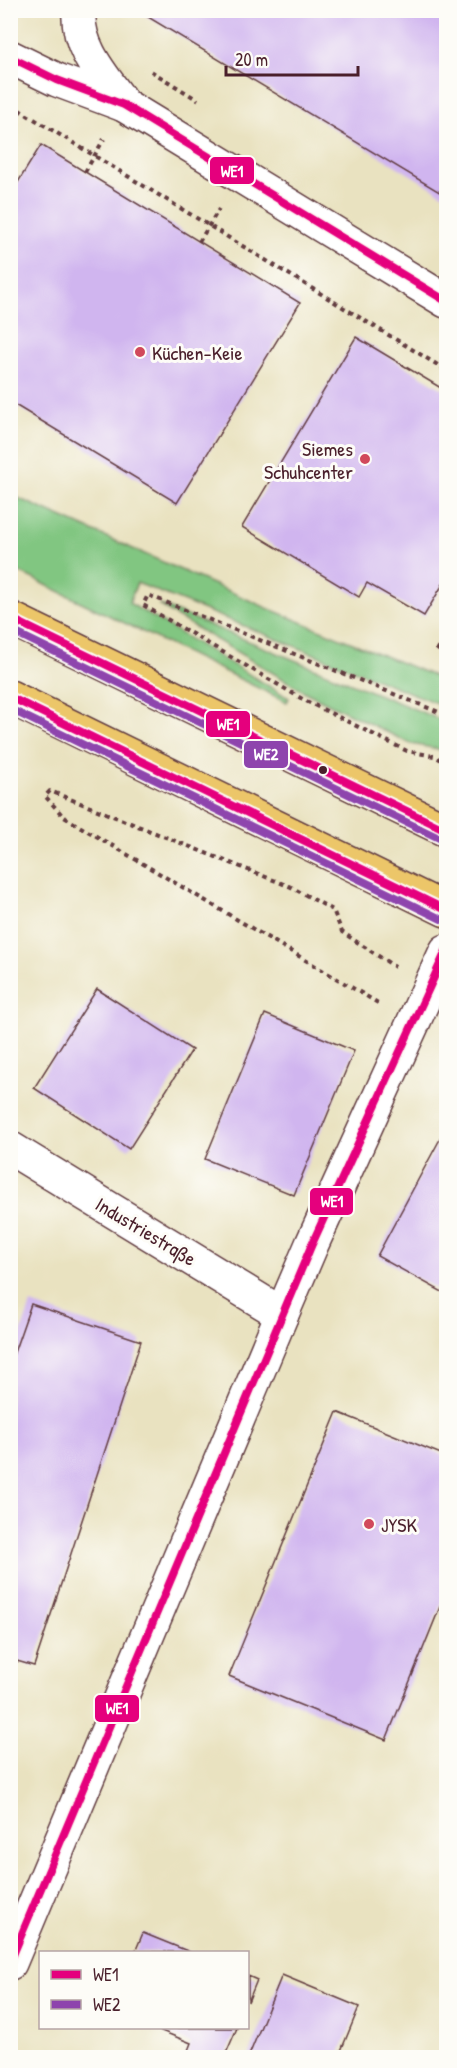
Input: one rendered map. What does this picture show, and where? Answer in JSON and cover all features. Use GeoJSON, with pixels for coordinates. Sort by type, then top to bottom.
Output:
{"type":"FeatureCollection","features":[{"type":"Feature","properties":{"kind":"main road"},"geometry":{"type":"LineString","coordinates":[[10,618],[447,830]]}},
{"type":"Feature","properties":{"kind":"main road"},"geometry":{"type":"LineString","coordinates":[[10,697],[436,905]]}},
{"type":"Feature","properties":{"kind":"street"},"geometry":{"type":"LineString","coordinates":[[79,10],[78,21],[84,46],[124,105]]}},
{"type":"Feature","properties":{"kind":"street"},"geometry":{"type":"LineString","coordinates":[[10,57],[57,80],[124,105],[447,301]]}},
{"type":"Feature","properties":{"kind":"street"},"geometry":{"type":"LineString","coordinates":[[10,1964],[282,1314],[412,1023],[447,951]]}},
{"type":"Feature","properties":{"kind":"street","name":"Industriestraße"},"geometry":{"type":"LineString","coordinates":[[10,1148],[282,1314]]}},
{"type":"Feature","properties":{"kind":"path"},"geometry":{"type":"LineString","coordinates":[[148,69],[208,106]]}},
{"type":"Feature","properties":{"kind":"path"},"geometry":{"type":"LineString","coordinates":[[10,104],[447,369]]}},
{"type":"Feature","properties":{"kind":"path"},"geometry":{"type":"LineString","coordinates":[[447,715],[148,594],[144,605],[304,700],[408,752],[434,756],[447,762]]}},
{"type":"Feature","properties":{"kind":"path"},"geometry":{"type":"LineString","coordinates":[[436,648],[447,656]]}},
{"type":"Feature","properties":{"kind":"path"},"geometry":{"type":"LineString","coordinates":[[392,966],[342,932],[333,910],[291,887],[50,791],[45,796],[64,817],[412,1023]]}},
{"type":"Feature","properties":{"kind":"green space"},"geometry":{"type":"Polygon","coordinates":[[[11,495],[267,608],[446,681],[446,707],[137,583],[129,603],[289,698],[287,702],[11,568],[11,495]]]}},
{"type":"Feature","properties":{"kind":"green space"},"geometry":{"type":"Polygon","coordinates":[[[158,604],[446,722],[446,753],[438,749],[411,744],[307,693],[158,604]]]}},
{"type":"Feature","properties":{"kind":"building"},"geometry":{"type":"Polygon","coordinates":[[[145,10],[446,10],[446,196],[143,14],[145,10]]]}},
{"type":"Feature","properties":{"kind":"building","name":"Küchen-Keie"},"geometry":{"type":"Polygon","coordinates":[[[41,145],[300,303],[177,503],[10,402],[10,195],[41,145]]]}},
{"type":"Feature","properties":{"kind":"building","name":"Siemes Schuhcenter"},"geometry":{"type":"Polygon","coordinates":[[[356,337],[446,391],[446,579],[424,616],[367,583],[359,597],[242,527],[356,337]]]}},
{"type":"Feature","properties":{"kind":"building"},"geometry":{"type":"Polygon","coordinates":[[[97,989],[192,1050],[129,1149],[34,1088],[97,989]]]}},
{"type":"Feature","properties":{"kind":"building"},"geometry":{"type":"Polygon","coordinates":[[[265,1014],[354,1051],[294,1195],[205,1159],[265,1014]]]}},
{"type":"Feature","properties":{"kind":"building"},"geometry":{"type":"Polygon","coordinates":[[[446,1128],[446,1294],[377,1256],[446,1128]]]}},
{"type":"Feature","properties":{"kind":"building"},"geometry":{"type":"Polygon","coordinates":[[[31,1304],[141,1341],[34,1666],[10,1659],[10,1364],[31,1304]]]}},
{"type":"Feature","properties":{"kind":"building","name":"JYSK"},"geometry":{"type":"Polygon","coordinates":[[[337,1412],[446,1456],[446,1592],[386,1740],[229,1676],[337,1412]]]}},
{"type":"Feature","properties":{"kind":"building"},"geometry":{"type":"Polygon","coordinates":[[[143,1933],[188,1951],[135,1951],[143,1933]]]}},
{"type":"Feature","properties":{"kind":"building"},"geometry":{"type":"Polygon","coordinates":[[[282,1975],[359,2007],[338,2058],[248,2058],[282,1975]]]}},
{"type":"Feature","properties":{"kind":"building"},"geometry":{"type":"Polygon","coordinates":[[[249,1976],[257,1980],[249,2000],[249,1976]]]}},
{"type":"Feature","properties":{"kind":"building"},"geometry":{"type":"Polygon","coordinates":[[[156,2029],[237,2029],[224,2058],[185,2058],[191,2043],[156,2029]]]}},
{"type":"Feature","properties":{"kind":"transit line","name":"WE1"},"geometry":{"type":"LineString","coordinates":[[10,57],[57,80],[124,105],[446,301]]}},
{"type":"Feature","properties":{"kind":"transit line","name":"WE1"},"geometry":{"type":"LineString","coordinates":[[10,618],[446,830]]}},
{"type":"Feature","properties":{"kind":"transit line","name":"WE2"},"geometry":{"type":"LineString","coordinates":[[10,630],[441,839]]}},
{"type":"Feature","properties":{"kind":"transit line","name":"WE1"},"geometry":{"type":"LineString","coordinates":[[10,697],[446,910]]}},
{"type":"Feature","properties":{"kind":"transit line","name":"WE2"},"geometry":{"type":"LineString","coordinates":[[10,709],[441,919]]}},
{"type":"Feature","properties":{"kind":"transit line","name":"WE1"},"geometry":{"type":"LineString","coordinates":[[10,1962],[312,1244],[446,951]]}},
{"type":"Feature","properties":{"kind":"place","name":"Küchen-Keie"},"geometry":{"type":"Point","coordinates":[140,352]}},
{"type":"Feature","properties":{"kind":"place","name":"Siemes Schuhcenter"},"geometry":{"type":"Point","coordinates":[365,459]}},
{"type":"Feature","properties":{"kind":"place","name":"JYSK"},"geometry":{"type":"Point","coordinates":[369,1524]}}]}
